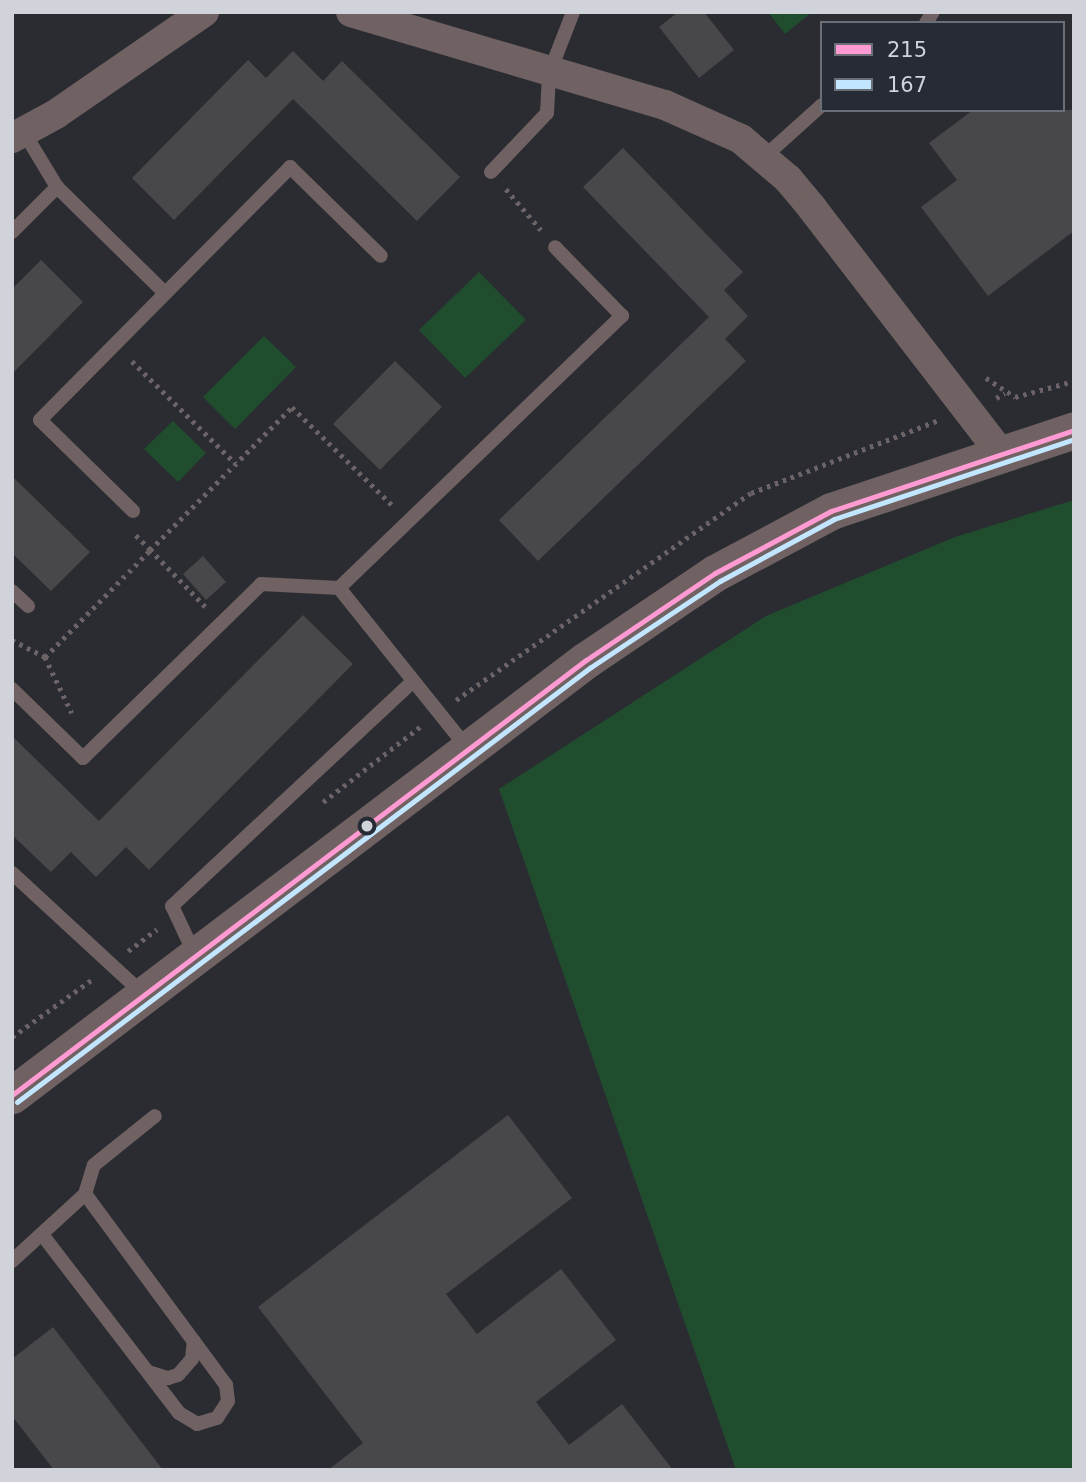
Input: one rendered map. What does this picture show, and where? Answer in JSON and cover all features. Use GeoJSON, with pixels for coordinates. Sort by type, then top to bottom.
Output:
{"type":"FeatureCollection","features":[{"type":"Feature","properties":{"kind":"street"},"geometry":{"type":"LineString","coordinates":[[19,136],[204,12]]}},
{"type":"Feature","properties":{"kind":"street"},"geometry":{"type":"LineString","coordinates":[[351,12],[705,120],[764,157],[812,208],[1001,453]]}},
{"type":"Feature","properties":{"kind":"street"},"geometry":{"type":"LineString","coordinates":[[12,1094],[586,660],[754,549],[831,511],[1074,430]]}},
{"type":"Feature","properties":{"kind":"lane"},"geometry":{"type":"LineString","coordinates":[[491,172],[547,113],[549,74],[573,12]]}},
{"type":"Feature","properties":{"kind":"lane"},"geometry":{"type":"LineString","coordinates":[[764,157],[820,107]]}},
{"type":"Feature","properties":{"kind":"lane"},"geometry":{"type":"LineString","coordinates":[[19,136],[57,187],[165,293]]}},
{"type":"Feature","properties":{"kind":"lane"},"geometry":{"type":"LineString","coordinates":[[133,512],[40,419],[290,167],[381,256]]}},
{"type":"Feature","properties":{"kind":"lane"},"geometry":{"type":"LineString","coordinates":[[12,232],[57,187]]}},
{"type":"Feature","properties":{"kind":"lane"},"geometry":{"type":"LineString","coordinates":[[12,689],[83,758],[261,584],[340,588],[622,316],[555,247]]}},
{"type":"Feature","properties":{"kind":"lane"},"geometry":{"type":"LineString","coordinates":[[340,588],[468,749]]}},
{"type":"Feature","properties":{"kind":"lane"},"geometry":{"type":"LineString","coordinates":[[12,591],[28,606]]}},
{"type":"Feature","properties":{"kind":"lane"},"geometry":{"type":"LineString","coordinates":[[195,956],[172,906],[413,681]]}},
{"type":"Feature","properties":{"kind":"lane"},"geometry":{"type":"LineString","coordinates":[[12,873],[144,995]]}},
{"type":"Feature","properties":{"kind":"lane"},"geometry":{"type":"LineString","coordinates":[[12,1261],[44,1237],[61,1213],[85,1195],[94,1165],[155,1116]]}},
{"type":"Feature","properties":{"kind":"lane"},"geometry":{"type":"LineString","coordinates":[[44,1237],[187,1420],[207,1423],[217,1418],[228,1401],[226,1385],[85,1195]]}},
{"type":"Feature","properties":{"kind":"lane"},"geometry":{"type":"LineString","coordinates":[[148,1372],[168,1378],[178,1375],[192,1359],[194,1341]]}},
{"type":"Feature","properties":{"kind":"path"},"geometry":{"type":"LineString","coordinates":[[491,172],[555,247]]}},
{"type":"Feature","properties":{"kind":"path"},"geometry":{"type":"LineString","coordinates":[[115,345],[236,464]]}},
{"type":"Feature","properties":{"kind":"path"},"geometry":{"type":"LineString","coordinates":[[984,376],[1015,397],[1074,381]]}},
{"type":"Feature","properties":{"kind":"path"},"geometry":{"type":"LineString","coordinates":[[45,657],[292,407],[408,522]]}},
{"type":"Feature","properties":{"kind":"path"},"geometry":{"type":"LineString","coordinates":[[131,531],[198,600]]}},
{"type":"Feature","properties":{"kind":"path"},"geometry":{"type":"LineString","coordinates":[[12,640],[45,657],[73,711],[59,734]]}},
{"type":"Feature","properties":{"kind":"green space"},"geometry":{"type":"Polygon","coordinates":[[[768,12],[812,12],[785,34],[768,12]]]}},
{"type":"Feature","properties":{"kind":"green space"},"geometry":{"type":"Polygon","coordinates":[[[479,272],[526,320],[465,378],[419,330],[479,272]]]}},
{"type":"Feature","properties":{"kind":"green space"},"geometry":{"type":"Polygon","coordinates":[[[264,336],[296,367],[235,429],[203,397],[264,336]]]}},
{"type":"Feature","properties":{"kind":"green space"},"geometry":{"type":"Polygon","coordinates":[[[173,421],[206,453],[178,482],[144,449],[173,421]]]}},
{"type":"Feature","properties":{"kind":"green space"},"geometry":{"type":"Polygon","coordinates":[[[1074,500],[1074,1470],[736,1470],[499,789],[766,616],[955,537],[1074,500]]]}},
{"type":"Feature","properties":{"kind":"building"},"geometry":{"type":"Polygon","coordinates":[[[678,12],[704,12],[734,50],[699,78],[659,27],[678,12]]]}},
{"type":"Feature","properties":{"kind":"building"},"geometry":{"type":"Polygon","coordinates":[[[293,51],[323,81],[342,61],[460,177],[417,221],[293,99],[174,220],[132,178],[248,60],[266,78],[293,51]]]}},
{"type":"Feature","properties":{"kind":"building"},"geometry":{"type":"Polygon","coordinates":[[[1074,110],[1074,231],[988,296],[921,207],[957,180],[929,143],[970,112],[1074,110]]]}},
{"type":"Feature","properties":{"kind":"building"},"geometry":{"type":"Polygon","coordinates":[[[623,148],[743,272],[724,290],[748,316],[725,339],[746,361],[538,561],[499,520],[709,317],[583,187],[623,148]]]}},
{"type":"Feature","properties":{"kind":"building"},"geometry":{"type":"Polygon","coordinates":[[[41,260],[83,302],[12,374],[12,289],[41,260]]]}},
{"type":"Feature","properties":{"kind":"building"},"geometry":{"type":"Polygon","coordinates":[[[395,361],[442,407],[380,470],[333,424],[395,361]]]}},
{"type":"Feature","properties":{"kind":"building"},"geometry":{"type":"Polygon","coordinates":[[[12,476],[90,552],[51,591],[12,553],[12,476]]]}},
{"type":"Feature","properties":{"kind":"building"},"geometry":{"type":"Polygon","coordinates":[[[203,556],[226,582],[206,600],[183,574],[203,556]]]}},
{"type":"Feature","properties":{"kind":"building"},"geometry":{"type":"Polygon","coordinates":[[[303,615],[353,664],[149,870],[126,847],[96,877],[71,852],[51,872],[12,835],[12,736],[99,821],[303,615]]]}},
{"type":"Feature","properties":{"kind":"building"},"geometry":{"type":"Polygon","coordinates":[[[508,1115],[572,1198],[446,1294],[477,1334],[561,1269],[616,1340],[536,1402],[569,1445],[622,1404],[673,1470],[328,1470],[363,1443],[258,1307],[508,1115]]]}},
{"type":"Feature","properties":{"kind":"building"},"geometry":{"type":"Polygon","coordinates":[[[53,1327],[163,1470],[54,1470],[12,1416],[12,1359],[53,1327]]]}},
{"type":"Feature","properties":{"kind":"transit line","name":"215"},"geometry":{"type":"LineString","coordinates":[[12,1095],[586,660],[715,573],[831,511],[1074,430]]}},
{"type":"Feature","properties":{"kind":"transit line","name":"167"},"geometry":{"type":"LineString","coordinates":[[17,1102],[591,667],[720,581],[834,519],[1074,439]]}}]}
